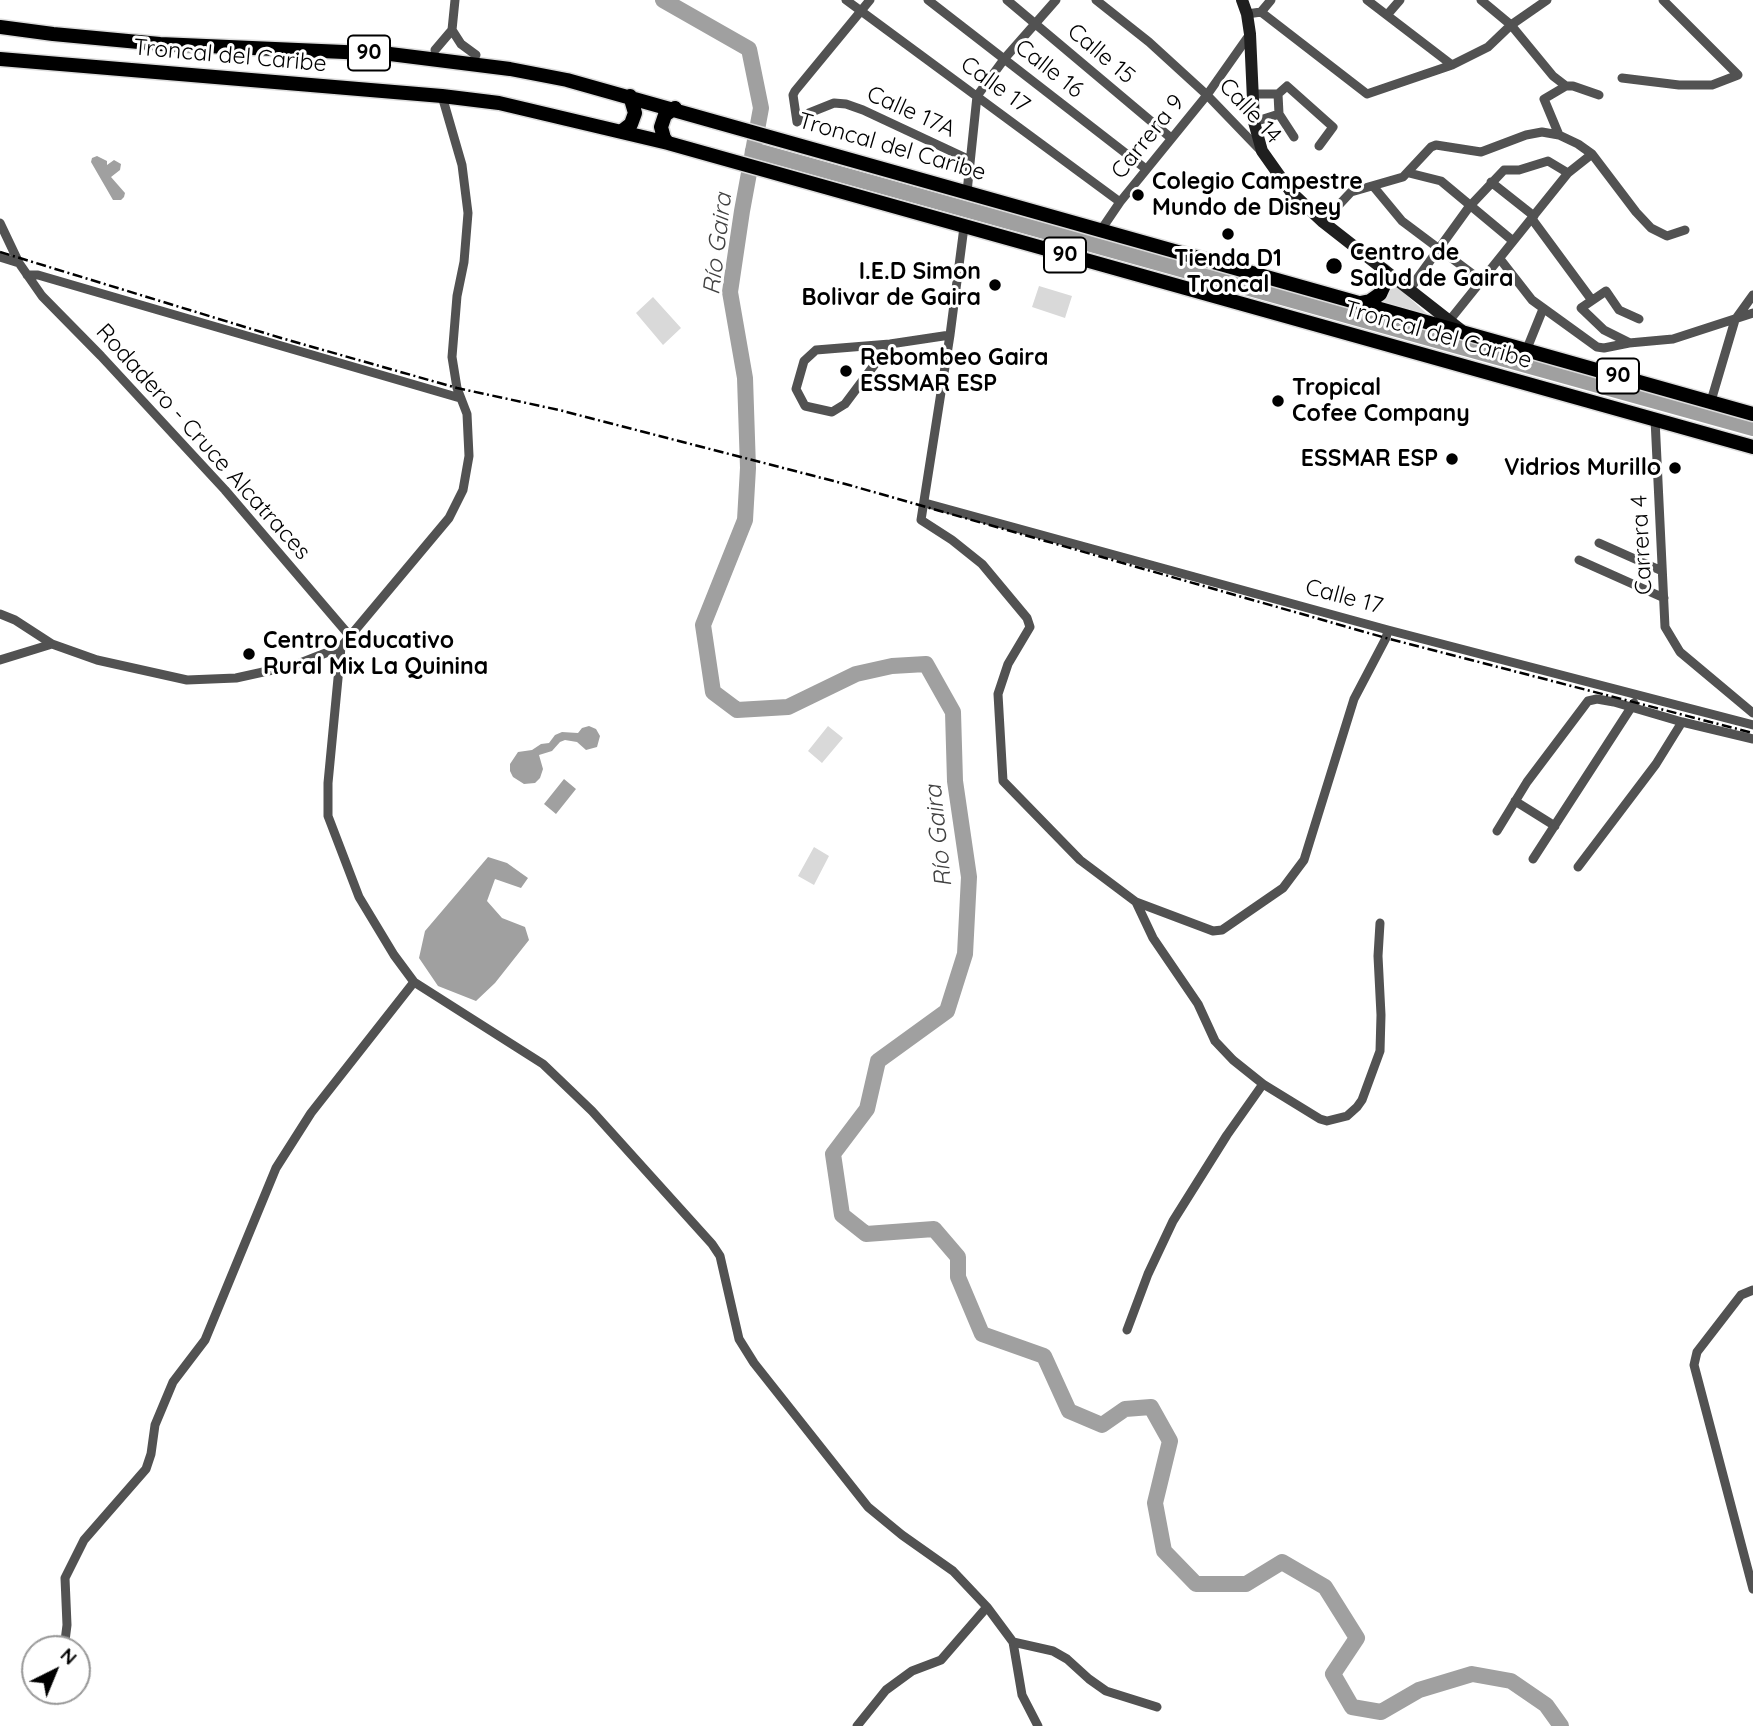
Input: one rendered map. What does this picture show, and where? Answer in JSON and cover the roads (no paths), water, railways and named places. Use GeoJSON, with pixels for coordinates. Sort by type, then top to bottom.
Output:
{"type":"FeatureCollection","features":[{"type":"Feature","properties":{"kind":"highway","name":"Troncal del Caribe"},"geometry":{"type":"LineString","coordinates":[[0,27],[160,44],[335,51],[426,58],[567,80],[675,108],[1753,414]]}},
{"type":"Feature","properties":{"kind":"highway"},"geometry":{"type":"LineString","coordinates":[[335,51],[385,48],[476,55],[522,65],[567,80]]}},
{"type":"Feature","properties":{"kind":"highway","name":"Troncal del Caribe"},"geometry":{"type":"LineString","coordinates":[[0,59],[499,103],[668,143],[1753,447]]}},
{"type":"Feature","properties":{"kind":"highway"},"geometry":{"type":"LineString","coordinates":[[622,131],[634,118],[635,107],[630,96]]}},
{"type":"Feature","properties":{"kind":"highway"},"geometry":{"type":"LineString","coordinates":[[668,143],[661,127],[665,116],[675,108]]}},
{"type":"Feature","properties":{"kind":"highway"},"geometry":{"type":"LineString","coordinates":[[1357,303],[1370,301],[1380,294],[1385,283],[1383,271]]}},
{"type":"Feature","properties":{"kind":"main road"},"geometry":{"type":"LineString","coordinates":[[1242,0],[1250,34],[1254,122],[1262,151]]}},
{"type":"Feature","properties":{"kind":"main road","name":"Calle 14"},"geometry":{"type":"LineString","coordinates":[[1262,151],[1292,192],[1323,222],[1467,334]]}},
{"type":"Feature","properties":{"kind":"street"},"geometry":{"type":"LineString","coordinates":[[435,50],[452,30],[455,0]]}},
{"type":"Feature","properties":{"kind":"street","name":"Calle 17"},"geometry":{"type":"LineString","coordinates":[[846,0],[1120,202]]}},
{"type":"Feature","properties":{"kind":"street"},"geometry":{"type":"LineString","coordinates":[[861,11],[870,0]]}},
{"type":"Feature","properties":{"kind":"street","name":"Calle 16"},"geometry":{"type":"LineString","coordinates":[[928,0],[1146,169]]}},
{"type":"Feature","properties":{"kind":"street","name":"Calle 15"},"geometry":{"type":"LineString","coordinates":[[1007,0],[1171,138]]}},
{"type":"Feature","properties":{"kind":"street"},"geometry":{"type":"LineString","coordinates":[[967,192],[977,96],[1005,58],[1056,0]]}},
{"type":"Feature","properties":{"kind":"street","name":"Calle 14"},"geometry":{"type":"LineString","coordinates":[[1096,0],[1149,42],[1207,95],[1262,151]]}},
{"type":"Feature","properties":{"kind":"street"},"geometry":{"type":"LineString","coordinates":[[1261,12],[1271,0]]}},
{"type":"Feature","properties":{"kind":"street"},"geometry":{"type":"LineString","coordinates":[[1367,0],[1452,65]]}},
{"type":"Feature","properties":{"kind":"street"},"geometry":{"type":"LineString","coordinates":[[1387,15],[1401,0]]}},
{"type":"Feature","properties":{"kind":"street"},"geometry":{"type":"LineString","coordinates":[[1481,0],[1511,25],[1553,76],[1566,86]]}},
{"type":"Feature","properties":{"kind":"street"},"geometry":{"type":"LineString","coordinates":[[1247,13],[1261,12],[1367,94],[1452,65],[1488,47],[1511,25],[1547,0]]}},
{"type":"Feature","properties":{"kind":"street"},"geometry":{"type":"LineString","coordinates":[[1622,78],[1679,85],[1712,85],[1738,75],[1662,0]]}},
{"type":"Feature","properties":{"kind":"street","name":"Calle 17A"},"geometry":{"type":"LineString","coordinates":[[861,11],[793,95],[797,122],[809,113],[834,103],[846,104],[970,160]]}},
{"type":"Feature","properties":{"kind":"street"},"geometry":{"type":"LineString","coordinates":[[452,30],[461,44],[476,55]]}},
{"type":"Feature","properties":{"kind":"street","name":"Carrera 9"},"geometry":{"type":"LineString","coordinates":[[1101,230],[1120,202],[1207,95],[1250,34]]}},
{"type":"Feature","properties":{"kind":"street"},"geometry":{"type":"LineString","coordinates":[[1252,94],[1278,94],[1287,86],[1333,127],[1319,146]]}},
{"type":"Feature","properties":{"kind":"street"},"geometry":{"type":"LineString","coordinates":[[1559,135],[1544,99],[1566,86],[1599,95]]}},
{"type":"Feature","properties":{"kind":"street"},"geometry":{"type":"LineString","coordinates":[[1278,94],[1279,114],[1294,137]]}},
{"type":"Feature","properties":{"kind":"street"},"geometry":{"type":"LineString","coordinates":[[442,96],[462,164],[468,214],[452,357],[460,398],[467,414],[469,456],[463,490],[449,518],[341,647],[328,783],[328,816],[359,897],[394,955],[414,982],[542,1065],[592,1111],[712,1244],[720,1256],[739,1339],[754,1363],[868,1507],[953,1572],[987,1607],[1013,1642],[1022,1695],[1038,1726]]}},
{"type":"Feature","properties":{"kind":"street"},"geometry":{"type":"LineString","coordinates":[[1254,122],[1279,114]]}},
{"type":"Feature","properties":{"kind":"street"},"geometry":{"type":"LineString","coordinates":[[1323,222],[1351,192],[1389,182],[1409,173],[1418,160],[1436,145],[1481,152],[1526,135],[1542,132],[1559,135],[1592,154],[1651,228],[1667,236],[1685,230]]}},
{"type":"Feature","properties":{"kind":"street"},"geometry":{"type":"LineString","coordinates":[[1449,321],[1568,173],[1592,154]]}},
{"type":"Feature","properties":{"kind":"street"},"geometry":{"type":"LineString","coordinates":[[1409,290],[1469,207],[1504,170],[1519,170],[1548,161],[1568,173]]}},
{"type":"Feature","properties":{"kind":"street"},"geometry":{"type":"LineString","coordinates":[[1409,173],[1441,181],[1513,242]]}},
{"type":"Feature","properties":{"kind":"street"},"geometry":{"type":"LineString","coordinates":[[1491,182],[1533,217],[1591,299]]}},
{"type":"Feature","properties":{"kind":"street"},"geometry":{"type":"LineString","coordinates":[[1373,186],[1402,221],[1482,281]]}},
{"type":"Feature","properties":{"kind":"street","name":"Rodadero - Cruce Alcatraces"},"geometry":{"type":"LineString","coordinates":[[0,223],[19,263],[42,296],[225,490],[349,635]]}},
{"type":"Feature","properties":{"kind":"street"},"geometry":{"type":"LineString","coordinates":[[964,227],[921,520],[982,564],[1027,618],[1030,627],[1008,664],[998,694],[1003,781],[1080,860],[1136,902],[1213,931],[1222,930],[1283,888],[1304,860],[1354,699],[1388,630]]}},
{"type":"Feature","properties":{"kind":"street"},"geometry":{"type":"LineString","coordinates":[[0,257],[19,263]]}},
{"type":"Feature","properties":{"kind":"street"},"geometry":{"type":"LineString","coordinates":[[1500,260],[1532,300],[1597,347],[1673,339],[1753,313]]}},
{"type":"Feature","properties":{"kind":"street","name":"Rodadero - Cruce Alcatraces"},"geometry":{"type":"LineString","coordinates":[[27,275],[51,279],[460,398]]}},
{"type":"Feature","properties":{"kind":"street"},"geometry":{"type":"LineString","coordinates":[[1629,342],[1604,330],[1581,308],[1606,291],[1619,310],[1639,319]]}},
{"type":"Feature","properties":{"kind":"street"},"geometry":{"type":"LineString","coordinates":[[1711,401],[1735,320],[1753,295]]}},
{"type":"Feature","properties":{"kind":"street"},"geometry":{"type":"LineString","coordinates":[[1526,351],[1543,309]]}},
{"type":"Feature","properties":{"kind":"street"},"geometry":{"type":"LineString","coordinates":[[890,344],[845,404],[832,412],[806,406],[796,389],[804,361],[816,351],[950,335]]}},
{"type":"Feature","properties":{"kind":"street","name":"Carrera 4"},"geometry":{"type":"LineString","coordinates":[[1655,419],[1665,626],[1680,652],[1753,713]]}},
{"type":"Feature","properties":{"kind":"street","name":"Calle 17"},"geometry":{"type":"LineString","coordinates":[[925,503],[1388,630],[1753,725]]}},
{"type":"Feature","properties":{"kind":"street"},"geometry":{"type":"LineString","coordinates":[[1599,543],[1662,571]]}},
{"type":"Feature","properties":{"kind":"street"},"geometry":{"type":"LineString","coordinates":[[1579,560],[1664,598]]}},
{"type":"Feature","properties":{"kind":"street"},"geometry":{"type":"LineString","coordinates":[[0,614],[15,620],[51,644],[97,660],[187,680],[236,678],[295,665],[341,647]]}},
{"type":"Feature","properties":{"kind":"street"},"geometry":{"type":"LineString","coordinates":[[0,660],[51,644]]}},
{"type":"Feature","properties":{"kind":"street"},"geometry":{"type":"LineString","coordinates":[[1533,859],[1633,706],[1635,695]]}},
{"type":"Feature","properties":{"kind":"street"},"geometry":{"type":"LineString","coordinates":[[1497,831],[1515,801],[1588,701],[1597,699],[1633,706],[1682,722],[1753,739]]}},
{"type":"Feature","properties":{"kind":"street"},"geometry":{"type":"LineString","coordinates":[[1578,867],[1656,764],[1682,722]]}},
{"type":"Feature","properties":{"kind":"street"},"geometry":{"type":"LineString","coordinates":[[1515,801],[1555,826]]}},
{"type":"Feature","properties":{"kind":"street"},"geometry":{"type":"LineString","coordinates":[[1136,902],[1153,938],[1198,1004],[1215,1041],[1233,1060],[1263,1084],[1327,1121],[1347,1116],[1357,1107],[1380,1051],[1380,923]]}},
{"type":"Feature","properties":{"kind":"street"},"geometry":{"type":"LineString","coordinates":[[66,1635],[65,1578],[84,1540],[146,1469],[155,1425],[173,1382],[205,1340],[276,1168],[311,1113],[414,982]]}},
{"type":"Feature","properties":{"kind":"street"},"geometry":{"type":"LineString","coordinates":[[1127,1330],[1148,1274],[1173,1221],[1263,1084]]}},
{"type":"Feature","properties":{"kind":"street"},"geometry":{"type":"LineString","coordinates":[[1753,1290],[1741,1295],[1697,1352],[1694,1365],[1753,1589]]}},
{"type":"Feature","properties":{"kind":"street"},"geometry":{"type":"LineString","coordinates":[[857,1726],[886,1690],[912,1671],[941,1660],[987,1607]]}},
{"type":"Feature","properties":{"kind":"street"},"geometry":{"type":"LineString","coordinates":[[1013,1642],[1053,1651],[1067,1658],[1106,1691],[1157,1707]]}},
{"type":"Feature","properties":{"kind":"waterway","name":"Río Gaira"},"geometry":{"type":"LineString","coordinates":[[663,0],[749,49],[761,108],[730,292],[745,378],[748,468],[745,520],[703,625],[713,692],[737,710],[788,707],[856,674],[892,666],[926,664],[953,712],[955,781],[969,877],[965,954],[947,1011],[878,1061],[867,1109],[833,1154],[842,1215],[866,1234],[934,1229],[958,1257],[958,1277],[982,1334],[1044,1356],[1069,1411],[1102,1425],[1125,1409],[1151,1407],[1170,1441],[1155,1503],[1164,1551],[1196,1584],[1246,1584],[1282,1562],[1325,1587],[1357,1638],[1333,1674],[1352,1707],[1381,1712],[1419,1690],[1472,1674],[1511,1681],[1546,1705],[1561,1726]]}},
{"type":"Feature","properties":{"kind":"waterway"},"geometry":{"type":"LineString","coordinates":[[752,158],[753,150],[1753,428]]}},
{"type":"Feature","properties":{"kind":"railway"},"geometry":{"type":"LineString","coordinates":[[0,252],[281,338],[457,388],[559,410],[849,485],[1386,638],[1753,733]]}},
{"type":"Feature","properties":{"kind":"place","name":"Colegio Campestre Mundo de Disney"},"geometry":{"type":"Point","coordinates":[1138,195]}},
{"type":"Feature","properties":{"kind":"place","name":"Tienda D1 Troncal"},"geometry":{"type":"Point","coordinates":[1228,234]}},
{"type":"Feature","properties":{"kind":"place","name":"Centro de Salud de Gaira"},"geometry":{"type":"Point","coordinates":[1334,266]}},
{"type":"Feature","properties":{"kind":"place","name":"I.E.D Simon Bolivar de Gaira"},"geometry":{"type":"Point","coordinates":[995,285]}},
{"type":"Feature","properties":{"kind":"place","name":"Rebombeo Gaira ESSMAR ESP"},"geometry":{"type":"Point","coordinates":[846,371]}},
{"type":"Feature","properties":{"kind":"place","name":"Tropical Cofee Company"},"geometry":{"type":"Point","coordinates":[1278,401]}},
{"type":"Feature","properties":{"kind":"place","name":"ESSMAR ESP"},"geometry":{"type":"Point","coordinates":[1452,459]}},
{"type":"Feature","properties":{"kind":"place","name":"Vidrios Murillo"},"geometry":{"type":"Point","coordinates":[1675,468]}},
{"type":"Feature","properties":{"kind":"place","name":"Centro Educativo Rural Mix La Quinina"},"geometry":{"type":"Point","coordinates":[249,654]}}]}
